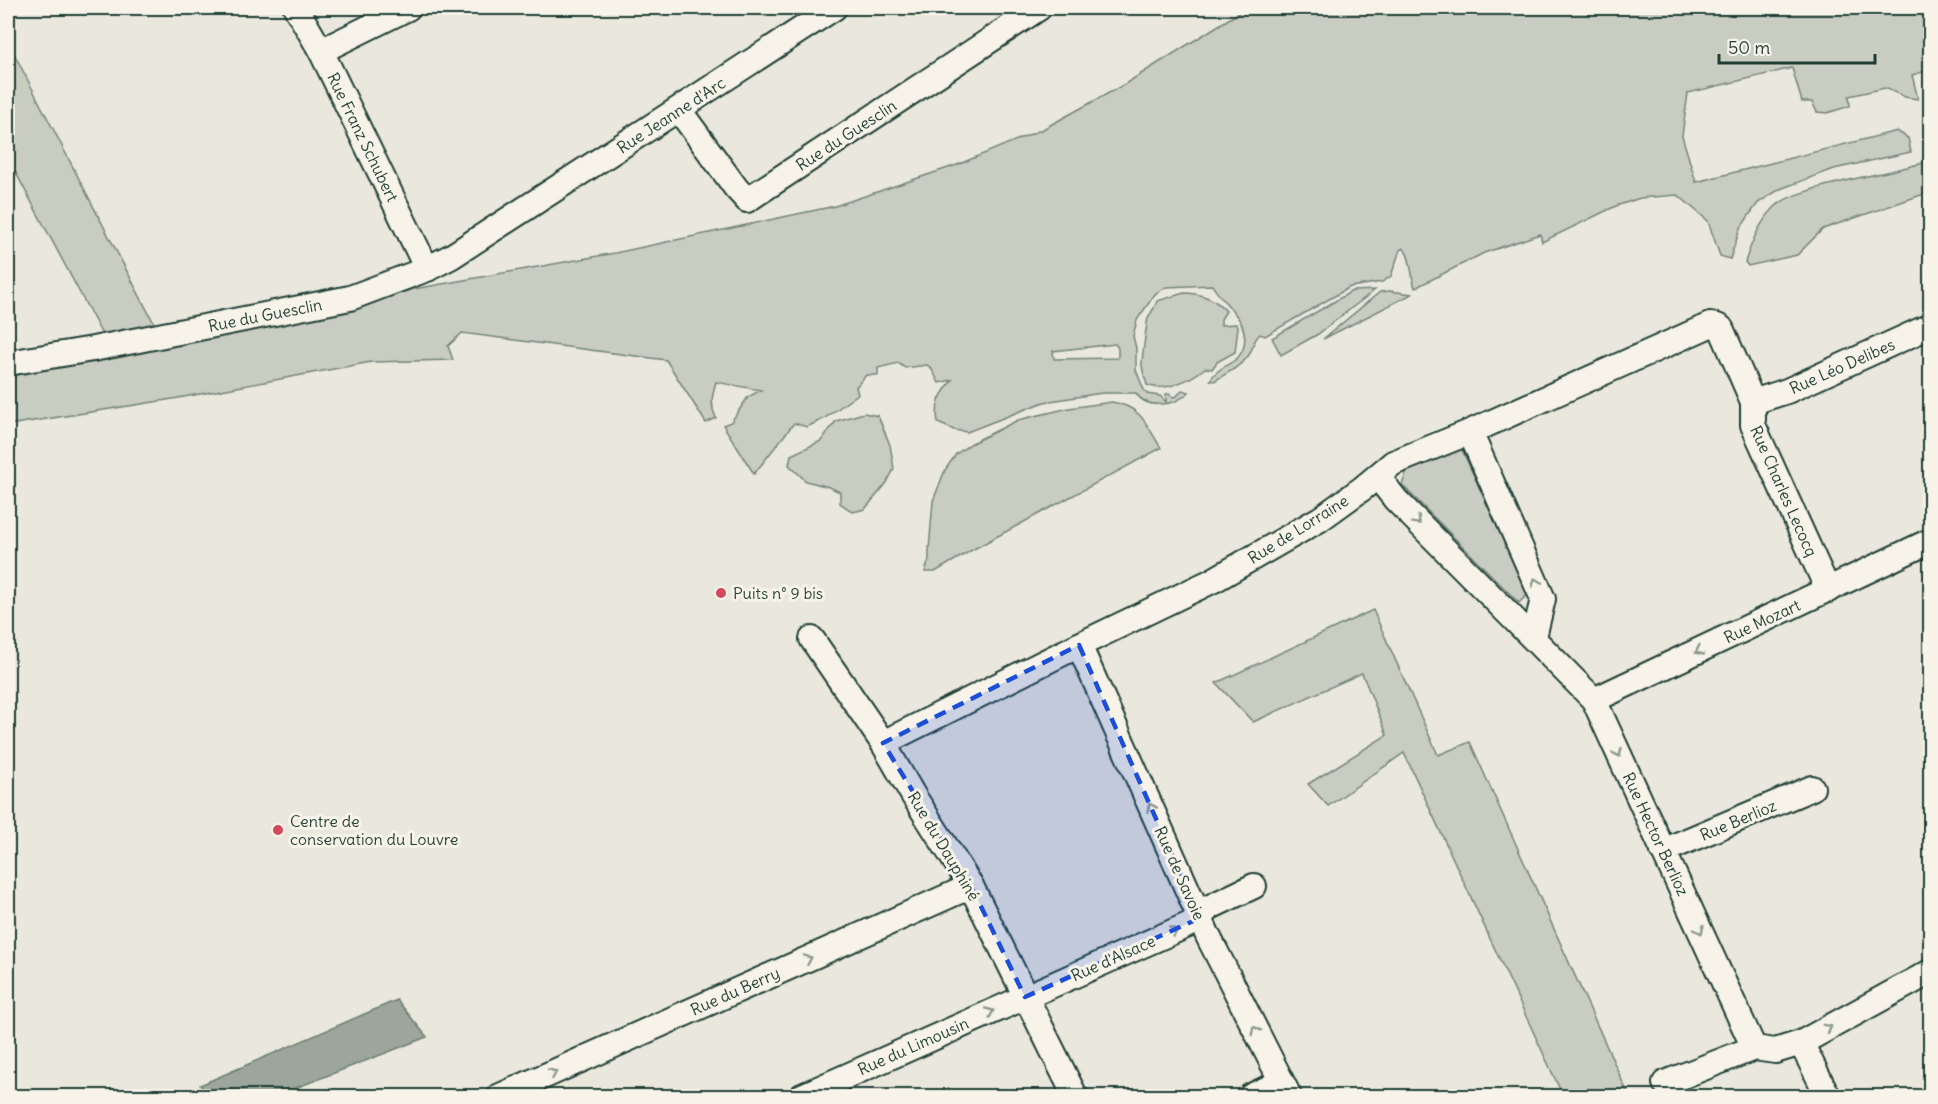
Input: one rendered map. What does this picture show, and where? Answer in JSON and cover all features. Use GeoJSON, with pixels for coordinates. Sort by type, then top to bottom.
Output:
{"type":"FeatureCollection","features":[{"type":"Feature","properties":{"kind":"street","name":"Rue Franz Schubert"},"geometry":{"type":"LineString","coordinates":[[296,8],[321,51],[427,269]]}},
{"type":"Feature","properties":{"kind":"street"},"geometry":{"type":"LineString","coordinates":[[321,51],[408,8]]}},
{"type":"Feature","properties":{"kind":"street","name":"Rue Jeanne d'Arc"},"geometry":{"type":"LineString","coordinates":[[506,221],[834,8]]}},
{"type":"Feature","properties":{"kind":"street","name":"Rue du Guesclin"},"geometry":{"type":"LineString","coordinates":[[679,110],[747,200],[1039,8]]}},
{"type":"Feature","properties":{"kind":"street","name":"Rue du Guesclin"},"geometry":{"type":"LineString","coordinates":[[8,363],[93,349],[350,298],[427,269],[452,256],[506,221]]}},
{"type":"Feature","properties":{"kind":"street","name":"Rue de Lorraine"},"geometry":{"type":"LineString","coordinates":[[883,743],[1214,580],[1320,519],[1393,464],[1710,325],[1717,326]]}},
{"type":"Feature","properties":{"kind":"street","name":"Rue Charles Lecocq"},"geometry":{"type":"LineString","coordinates":[[1717,326],[1721,328],[1753,402],[1753,425],[1828,590]]}},
{"type":"Feature","properties":{"kind":"street","name":"Rue Léo Delibes"},"geometry":{"type":"LineString","coordinates":[[1753,402],[1786,391],[1930,326]]}},
{"type":"Feature","properties":{"kind":"street"},"geometry":{"type":"LineString","coordinates":[[1470,432],[1543,599],[1534,637]]}},
{"type":"Feature","properties":{"kind":"street","name":"Rue Hector Berlioz"},"geometry":{"type":"LineString","coordinates":[[1378,477],[1396,500],[1594,700],[1754,1048]]}},
{"type":"Feature","properties":{"kind":"street","name":"Rue Mozart"},"geometry":{"type":"LineString","coordinates":[[1594,700],[1930,543]]}},
{"type":"Feature","properties":{"kind":"street","name":"Rue du Dauphiné"},"geometry":{"type":"LineString","coordinates":[[812,639],[883,743],[971,886],[1075,1096]]}},
{"type":"Feature","properties":{"kind":"street","name":"Rue de Savoie"},"geometry":{"type":"LineString","coordinates":[[1079,645],[1200,918],[1285,1089]]}},
{"type":"Feature","properties":{"kind":"street","name":"Rue Berlioz"},"geometry":{"type":"LineString","coordinates":[[1663,851],[1812,788]]}},
{"type":"Feature","properties":{"kind":"street","name":"Rue du Berry"},"geometry":{"type":"LineString","coordinates":[[514,1093],[551,1074],[971,886]]}},
{"type":"Feature","properties":{"kind":"street","name":"Rue d'Alsace"},"geometry":{"type":"LineString","coordinates":[[1025,997],[1200,918],[1210,907],[1254,886]]}},
{"type":"Feature","properties":{"kind":"street"},"geometry":{"type":"LineString","coordinates":[[1665,1083],[1754,1048],[1775,1051],[1801,1042],[1930,972]]}},
{"type":"Feature","properties":{"kind":"street","name":"Rue du Limousin"},"geometry":{"type":"LineString","coordinates":[[802,1096],[1025,997]]}},
{"type":"Feature","properties":{"kind":"street"},"geometry":{"type":"LineString","coordinates":[[1801,1042],[1828,1096]]}},
{"type":"Feature","properties":{"kind":"street"},"geometry":{"type":"LineString","coordinates":[[1251,1096],[1285,1089]]}},
{"type":"Feature","properties":{"kind":"highlighted area"},"geometry":{"type":"Polygon","coordinates":[[[1079,645],[1200,918],[1025,997],[971,886],[883,743],[1079,645]]]}},
{"type":"Feature","properties":{"kind":"shaded area"},"geometry":{"type":"Polygon","coordinates":[[[1246,8],[1930,8],[1930,70],[1912,75],[1918,99],[1905,97],[1885,88],[1849,96],[1850,106],[1827,113],[1817,112],[1812,102],[1802,102],[1792,68],[1688,93],[1682,136],[1696,182],[1897,131],[1908,138],[1911,152],[1834,169],[1780,189],[1758,203],[1740,229],[1730,259],[1720,256],[1708,221],[1678,195],[1640,198],[1616,206],[1542,242],[1540,234],[1484,253],[1415,288],[1406,251],[1403,248],[1400,250],[1391,276],[1382,282],[1350,287],[1265,336],[1260,334],[1245,359],[1233,370],[1214,381],[1210,380],[1212,377],[1221,368],[1238,358],[1243,349],[1244,330],[1240,322],[1212,285],[1166,287],[1155,294],[1137,320],[1133,336],[1136,348],[1136,370],[1147,394],[1160,396],[1166,402],[1166,394],[1173,397],[1182,390],[1189,392],[1184,397],[1170,403],[1147,402],[1136,393],[1102,393],[1044,402],[967,432],[954,430],[938,423],[939,400],[952,380],[939,383],[927,365],[905,368],[898,363],[878,368],[878,375],[866,375],[856,387],[858,394],[825,418],[807,427],[794,423],[754,474],[723,425],[731,422],[748,397],[761,390],[716,382],[712,400],[716,418],[706,423],[666,360],[462,333],[448,346],[453,360],[371,362],[173,399],[8,425],[8,370],[356,306],[414,289],[615,253],[835,206],[957,165],[1043,129],[1125,84],[1246,8]],[[1115,344],[1053,351],[1054,359],[1118,358],[1118,348],[1115,344]]]}},
{"type":"Feature","properties":{"kind":"shaded area"},"geometry":{"type":"Polygon","coordinates":[[[8,42],[159,333],[106,342],[8,158],[8,42]]]}},
{"type":"Feature","properties":{"kind":"shaded area"},"geometry":{"type":"Polygon","coordinates":[[[1930,161],[1930,192],[1823,229],[1797,255],[1748,266],[1745,262],[1761,225],[1770,212],[1784,200],[1828,185],[1930,161]]]}},
{"type":"Feature","properties":{"kind":"shaded area"},"geometry":{"type":"Polygon","coordinates":[[[1375,290],[1318,334],[1281,355],[1272,338],[1352,291],[1375,290]]]}},
{"type":"Feature","properties":{"kind":"shaded area"},"geometry":{"type":"Polygon","coordinates":[[[1380,292],[1412,294],[1323,339],[1380,292]]]}},
{"type":"Feature","properties":{"kind":"shaded area"},"geometry":{"type":"Polygon","coordinates":[[[1184,293],[1207,298],[1226,311],[1221,319],[1221,325],[1236,324],[1238,327],[1235,352],[1217,362],[1212,369],[1205,368],[1178,384],[1161,387],[1147,385],[1142,364],[1148,318],[1157,301],[1184,293]]]}},
{"type":"Feature","properties":{"kind":"shaded area"},"geometry":{"type":"Polygon","coordinates":[[[1112,402],[1122,404],[1137,412],[1161,448],[935,572],[925,572],[929,560],[933,501],[945,470],[956,454],[972,443],[1018,420],[1069,408],[1112,402]]]}},
{"type":"Feature","properties":{"kind":"shaded area"},"geometry":{"type":"Polygon","coordinates":[[[864,413],[878,416],[890,445],[894,469],[886,484],[865,509],[853,512],[840,503],[840,492],[806,481],[789,465],[791,455],[821,441],[836,421],[864,413]]]}},
{"type":"Feature","properties":{"kind":"shaded area"},"geometry":{"type":"Polygon","coordinates":[[[1452,447],[1462,450],[1528,594],[1519,603],[1402,485],[1408,467],[1452,447]]]}},
{"type":"Feature","properties":{"kind":"shaded area"},"geometry":{"type":"Polygon","coordinates":[[[1373,610],[1438,755],[1470,742],[1629,1096],[1563,1096],[1404,753],[1328,806],[1308,784],[1387,735],[1362,673],[1253,722],[1216,683],[1373,610]]]}},
{"type":"Feature","properties":{"kind":"shaded area"},"geometry":{"type":"Polygon","coordinates":[[[397,1000],[427,1037],[275,1096],[209,1096],[200,1085],[397,1000]]]}},
{"type":"Feature","properties":{"kind":"place","name":"Puits n° 9 bis"},"geometry":{"type":"Point","coordinates":[721,593]}},
{"type":"Feature","properties":{"kind":"place","name":"Centre de conservation du Louvre"},"geometry":{"type":"Point","coordinates":[278,830]}}]}
